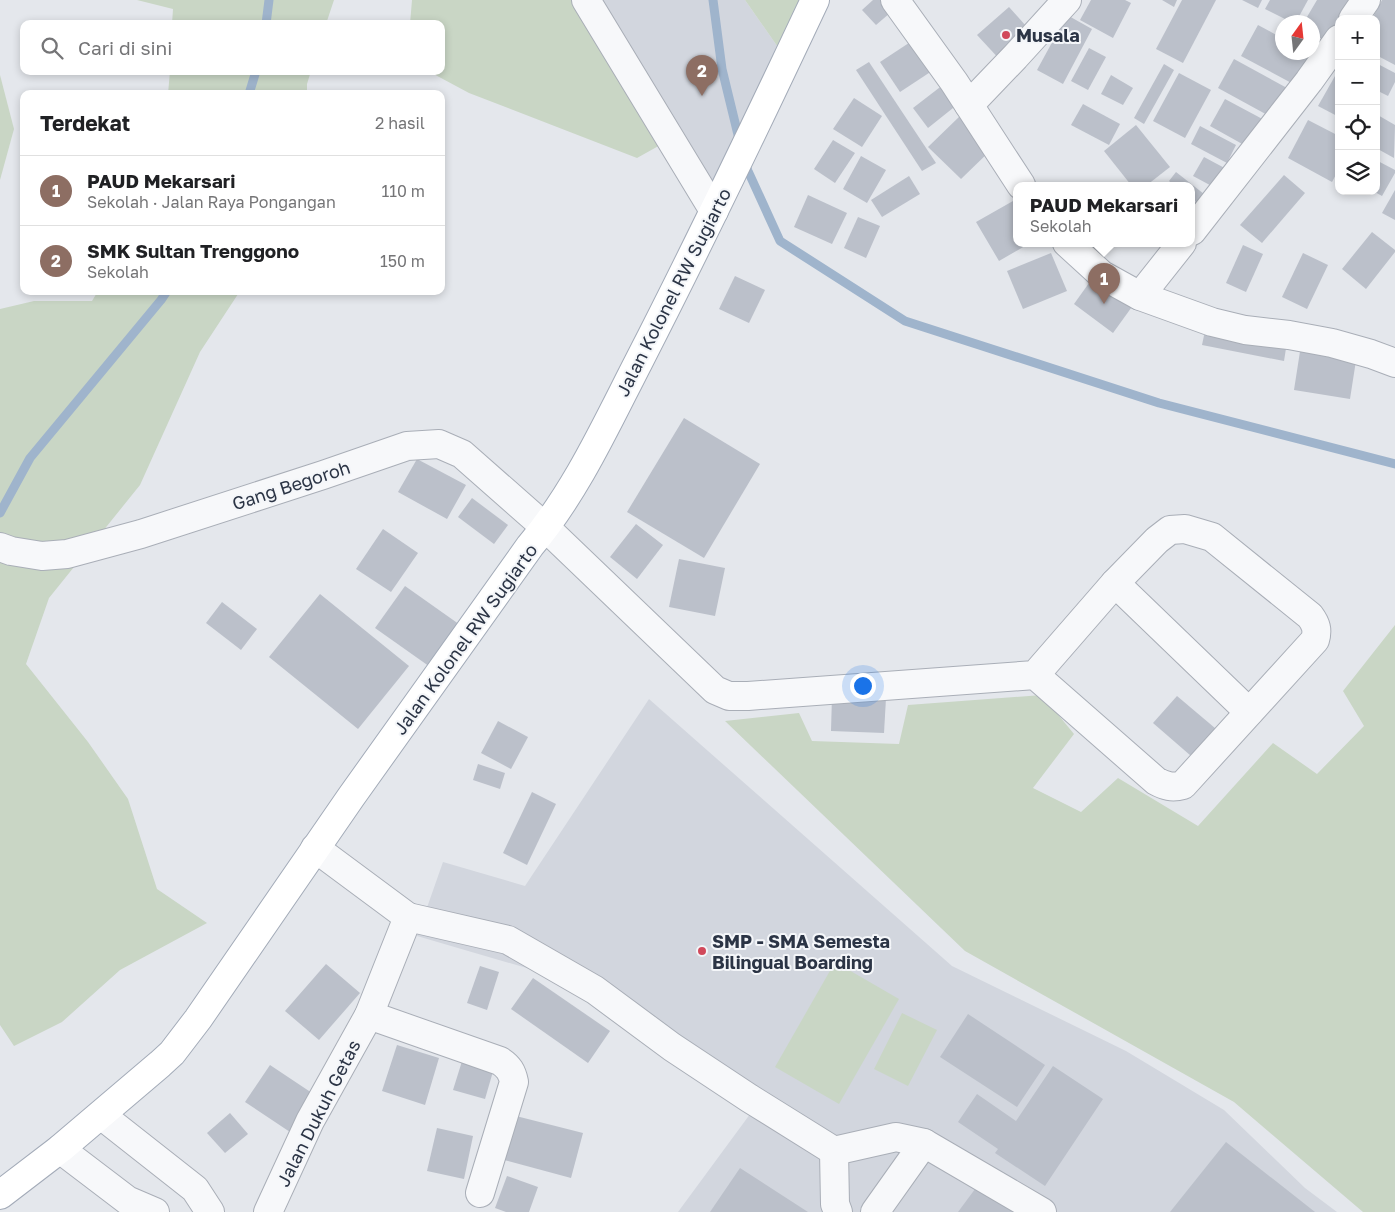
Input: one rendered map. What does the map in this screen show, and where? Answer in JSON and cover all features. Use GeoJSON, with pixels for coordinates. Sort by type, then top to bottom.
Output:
{"type":"FeatureCollection","features":[{"type":"Feature","properties":{"kind":"main road","name":"Jalan Kolonel RW Sugiarto"},"geometry":{"type":"LineString","coordinates":[[0,1195],[60,1150],[172,1053],[198,1019],[315,848],[530,546],[546,528],[586,463],[679,283],[751,137],[815,0]]}},
{"type":"Feature","properties":{"kind":"street"},"geometry":{"type":"LineString","coordinates":[[586,0],[714,211]]}},
{"type":"Feature","properties":{"kind":"street"},"geometry":{"type":"LineString","coordinates":[[895,0],[954,82],[1019,182]]}},
{"type":"Feature","properties":{"kind":"street"},"geometry":{"type":"LineString","coordinates":[[969,105],[1068,0]]}},
{"type":"Feature","properties":{"kind":"street"},"geometry":{"type":"LineString","coordinates":[[1356,15],[1366,0]]}},
{"type":"Feature","properties":{"kind":"street"},"geometry":{"type":"LineString","coordinates":[[1195,227],[1309,81],[1335,45]]}},
{"type":"Feature","properties":{"kind":"street"},"geometry":{"type":"LineString","coordinates":[[1071,247],[1102,275],[1140,296],[1212,322],[1245,330],[1289,335],[1332,343],[1395,363]]}},
{"type":"Feature","properties":{"kind":"street"},"geometry":{"type":"LineString","coordinates":[[1140,296],[1179,247]]}},
{"type":"Feature","properties":{"kind":"street","name":"Gang Begoroh"},"geometry":{"type":"LineString","coordinates":[[6,549],[42,556],[67,554],[141,534],[407,446],[439,444],[462,454],[546,528],[715,690],[728,696],[1036,675]]}},
{"type":"Feature","properties":{"kind":"street"},"geometry":{"type":"LineString","coordinates":[[1185,529],[1212,537],[1315,622],[1315,640],[1183,785],[1176,787],[1166,786],[1156,781],[1036,675],[1115,583],[1157,540],[1170,530],[1185,529]]}},
{"type":"Feature","properties":{"kind":"street"},"geometry":{"type":"LineString","coordinates":[[1115,583],[1249,712]]}},
{"type":"Feature","properties":{"kind":"street"},"geometry":{"type":"LineString","coordinates":[[315,848],[408,917],[508,940],[595,990],[672,1047],[834,1151],[896,1137],[924,1143],[1042,1212]]}},
{"type":"Feature","properties":{"kind":"street","name":"Jalan Dukuh Getas"},"geometry":{"type":"LineString","coordinates":[[268,1212],[310,1121],[369,1015],[408,917]]}},
{"type":"Feature","properties":{"kind":"street"},"geometry":{"type":"LineString","coordinates":[[369,1015],[500,1061],[512,1073],[514,1082],[480,1193]]}},
{"type":"Feature","properties":{"kind":"street"},"geometry":{"type":"LineString","coordinates":[[101,1115],[195,1189],[210,1212]]}},
{"type":"Feature","properties":{"kind":"street"},"geometry":{"type":"LineString","coordinates":[[875,1212],[924,1143]]}},
{"type":"Feature","properties":{"kind":"street"},"geometry":{"type":"LineString","coordinates":[[60,1150],[126,1200],[155,1212]]}},
{"type":"Feature","properties":{"kind":"street"},"geometry":{"type":"LineString","coordinates":[[834,1151],[835,1204],[838,1212]]}},
{"type":"Feature","properties":{"kind":"shaded area"},"geometry":{"type":"Polygon","coordinates":[[[585,0],[745,0],[782,53],[708,196],[585,0]]]}},
{"type":"Feature","properties":{"kind":"shaded area","name":"SMP - SMA Semesta Bilingual Boarding"},"geometry":{"type":"Polygon","coordinates":[[[649,699],[952,966],[1126,1051],[1224,1110],[1305,1188],[1337,1212],[678,1212],[756,1106],[571,981],[417,936],[443,862],[525,886],[649,699]]]}},
{"type":"Feature","properties":{"kind":"green space"},"geometry":{"type":"Polygon","coordinates":[[[137,0],[334,0],[327,20],[172,20],[173,9],[137,0]]]}},
{"type":"Feature","properties":{"kind":"green space"},"geometry":{"type":"Polygon","coordinates":[[[412,0],[585,0],[671,139],[637,158],[469,93],[435,75],[445,75],[445,20],[410,20],[412,0]]]}},
{"type":"Feature","properties":{"kind":"green space"},"geometry":{"type":"Polygon","coordinates":[[[745,0],[799,0],[782,53],[745,0]]]}},
{"type":"Feature","properties":{"kind":"green space"},"geometry":{"type":"Polygon","coordinates":[[[0,75],[14,129],[0,180],[0,75]]]}},
{"type":"Feature","properties":{"kind":"green space"},"geometry":{"type":"Polygon","coordinates":[[[170,75],[310,75],[307,90],[168,90],[170,75]]]}},
{"type":"Feature","properties":{"kind":"green space"},"geometry":{"type":"Polygon","coordinates":[[[96,295],[237,295],[200,352],[140,485],[49,598],[26,664],[88,742],[128,799],[157,889],[207,923],[120,970],[62,1022],[14,1046],[0,1025],[0,309],[34,301],[92,301],[96,295]]]}},
{"type":"Feature","properties":{"kind":"green space"},"geometry":{"type":"Polygon","coordinates":[[[1395,625],[1395,1212],[1363,1212],[1234,1102],[965,951],[725,721],[799,713],[812,741],[899,744],[908,705],[1042,695],[1074,734],[1033,788],[1081,812],[1118,778],[1198,826],[1273,743],[1317,774],[1364,726],[1343,691],[1395,625]]]}},
{"type":"Feature","properties":{"kind":"green space"},"geometry":{"type":"Polygon","coordinates":[[[835,962],[899,999],[839,1104],[775,1067],[835,962]]]}},
{"type":"Feature","properties":{"kind":"green space"},"geometry":{"type":"Polygon","coordinates":[[[902,1013],[937,1030],[908,1086],[874,1069],[902,1013]]]}},
{"type":"Feature","properties":{"kind":"building"},"geometry":{"type":"Polygon","coordinates":[[[873,0],[890,0],[897,7],[876,25],[862,10],[873,0]]]}},
{"type":"Feature","properties":{"kind":"building"},"geometry":{"type":"Polygon","coordinates":[[[1091,0],[1125,0],[1131,3],[1113,38],[1080,20],[1091,0]]]}},
{"type":"Feature","properties":{"kind":"building"},"geometry":{"type":"Polygon","coordinates":[[[1162,0],[1177,0],[1174,7],[1162,0]]]}},
{"type":"Feature","properties":{"kind":"building"},"geometry":{"type":"Polygon","coordinates":[[[1182,0],[1216,0],[1183,63],[1156,49],[1182,0]]]}},
{"type":"Feature","properties":{"kind":"building"},"geometry":{"type":"Polygon","coordinates":[[[1242,0],[1262,0],[1258,8],[1242,0]]]}},
{"type":"Feature","properties":{"kind":"building"},"geometry":{"type":"Polygon","coordinates":[[[1270,0],[1308,0],[1300,15],[1277,15],[1265,9],[1270,0]]]}},
{"type":"Feature","properties":{"kind":"building"},"geometry":{"type":"Polygon","coordinates":[[[1317,0],[1351,0],[1343,15],[1335,15],[1335,29],[1328,42],[1320,38],[1320,15],[1308,15],[1317,0]]]}},
{"type":"Feature","properties":{"kind":"building"},"geometry":{"type":"Polygon","coordinates":[[[1382,0],[1395,0],[1395,65],[1380,57],[1380,15],[1374,15],[1382,0]]]}},
{"type":"Feature","properties":{"kind":"building","name":"Musala"},"geometry":{"type":"Polygon","coordinates":[[[1009,7],[1034,35],[1003,63],[977,35],[1009,7]]]}},
{"type":"Feature","properties":{"kind":"building"},"geometry":{"type":"Polygon","coordinates":[[[1067,15],[1092,29],[1063,84],[1037,70],[1067,15]]]}},
{"type":"Feature","properties":{"kind":"building"},"geometry":{"type":"Polygon","coordinates":[[[1258,25],[1275,34],[1275,60],[1311,60],[1297,86],[1241,56],[1258,25]]]}},
{"type":"Feature","properties":{"kind":"building"},"geometry":{"type":"Polygon","coordinates":[[[918,37],[938,67],[900,92],[880,62],[918,37]]]}},
{"type":"Feature","properties":{"kind":"building"},"geometry":{"type":"Polygon","coordinates":[[[1089,48],[1106,57],[1088,90],[1071,81],[1089,48]]]}},
{"type":"Feature","properties":{"kind":"building"},"geometry":{"type":"Polygon","coordinates":[[[1234,59],[1287,88],[1271,117],[1218,88],[1234,59]]]}},
{"type":"Feature","properties":{"kind":"building"},"geometry":{"type":"Polygon","coordinates":[[[869,62],[936,163],[922,171],[856,70],[869,62]]]}},
{"type":"Feature","properties":{"kind":"building"},"geometry":{"type":"Polygon","coordinates":[[[1164,64],[1174,70],[1144,124],[1134,118],[1164,64]]]}},
{"type":"Feature","properties":{"kind":"building"},"geometry":{"type":"Polygon","coordinates":[[[1380,65],[1395,73],[1395,82],[1388,96],[1380,92],[1380,65]]]}},
{"type":"Feature","properties":{"kind":"building"},"geometry":{"type":"Polygon","coordinates":[[[1179,73],[1211,90],[1185,138],[1153,121],[1179,73]]]}},
{"type":"Feature","properties":{"kind":"building"},"geometry":{"type":"Polygon","coordinates":[[[1111,75],[1133,88],[1123,105],[1101,94],[1111,75]]]}},
{"type":"Feature","properties":{"kind":"building"},"geometry":{"type":"Polygon","coordinates":[[[1335,76],[1335,115],[1318,106],[1335,76]]]}},
{"type":"Feature","properties":{"kind":"building"},"geometry":{"type":"Polygon","coordinates":[[[948,81],[963,100],[928,128],[913,108],[948,81]]]}},
{"type":"Feature","properties":{"kind":"building"},"geometry":{"type":"Polygon","coordinates":[[[854,98],[882,116],[862,147],[833,129],[854,98]]]}},
{"type":"Feature","properties":{"kind":"building"},"geometry":{"type":"Polygon","coordinates":[[[1225,99],[1268,122],[1253,150],[1210,126],[1225,99]]]}},
{"type":"Feature","properties":{"kind":"building"},"geometry":{"type":"Polygon","coordinates":[[[1083,104],[1120,124],[1109,145],[1071,125],[1083,104]]]}},
{"type":"Feature","properties":{"kind":"building"},"geometry":{"type":"Polygon","coordinates":[[[961,115],[993,148],[961,179],[928,147],[961,115]]]}},
{"type":"Feature","properties":{"kind":"building"},"geometry":{"type":"Polygon","coordinates":[[[1380,116],[1395,125],[1394,158],[1380,150],[1380,116]]]}},
{"type":"Feature","properties":{"kind":"building"},"geometry":{"type":"Polygon","coordinates":[[[1308,120],[1335,134],[1335,176],[1332,182],[1288,158],[1308,120]]]}},
{"type":"Feature","properties":{"kind":"building"},"geometry":{"type":"Polygon","coordinates":[[[1136,125],[1170,167],[1151,182],[1129,182],[1104,151],[1136,125]]]}},
{"type":"Feature","properties":{"kind":"building"},"geometry":{"type":"Polygon","coordinates":[[[1200,126],[1236,145],[1227,163],[1191,144],[1200,126]]]}},
{"type":"Feature","properties":{"kind":"building"},"geometry":{"type":"Polygon","coordinates":[[[833,140],[855,153],[835,183],[814,169],[833,140]]]}},
{"type":"Feature","properties":{"kind":"building"},"geometry":{"type":"Polygon","coordinates":[[[861,156],[886,170],[867,203],[843,189],[861,156]]]}},
{"type":"Feature","properties":{"kind":"building"},"geometry":{"type":"Polygon","coordinates":[[[1204,157],[1232,172],[1221,191],[1193,176],[1204,157]]]}},
{"type":"Feature","properties":{"kind":"building"},"geometry":{"type":"Polygon","coordinates":[[[1380,162],[1395,170],[1382,196],[1380,195],[1380,162]]]}},
{"type":"Feature","properties":{"kind":"building"},"geometry":{"type":"Polygon","coordinates":[[[1176,172],[1189,182],[1170,182],[1169,181],[1176,172]]]}},
{"type":"Feature","properties":{"kind":"building"},"geometry":{"type":"Polygon","coordinates":[[[1284,175],[1305,193],[1262,243],[1240,225],[1284,175]]]}},
{"type":"Feature","properties":{"kind":"building"},"geometry":{"type":"Polygon","coordinates":[[[909,176],[920,194],[882,217],[871,200],[909,176]]]}},
{"type":"Feature","properties":{"kind":"building"},"geometry":{"type":"Polygon","coordinates":[[[1195,187],[1204,194],[1197,203],[1195,201],[1195,187]]]}},
{"type":"Feature","properties":{"kind":"building"},"geometry":{"type":"Polygon","coordinates":[[[1395,190],[1395,220],[1382,213],[1395,190]]]}},
{"type":"Feature","properties":{"kind":"building"},"geometry":{"type":"Polygon","coordinates":[[[808,195],[847,213],[832,244],[794,227],[808,195]]]}},
{"type":"Feature","properties":{"kind":"building"},"geometry":{"type":"Polygon","coordinates":[[[1013,201],[1013,247],[1023,247],[999,261],[976,222],[1013,201]]]}},
{"type":"Feature","properties":{"kind":"building"},"geometry":{"type":"Polygon","coordinates":[[[858,217],[880,226],[866,258],[844,248],[858,217]]]}},
{"type":"Feature","properties":{"kind":"building"},"geometry":{"type":"Polygon","coordinates":[[[1372,232],[1395,250],[1395,252],[1366,289],[1342,269],[1372,232]]]}},
{"type":"Feature","properties":{"kind":"building"},"geometry":{"type":"Polygon","coordinates":[[[1243,245],[1263,254],[1246,292],[1226,283],[1243,245]]]}},
{"type":"Feature","properties":{"kind":"building"},"geometry":{"type":"Polygon","coordinates":[[[1051,253],[1067,291],[1023,309],[1007,271],[1051,253]]]}},
{"type":"Feature","properties":{"kind":"building"},"geometry":{"type":"Polygon","coordinates":[[[1303,253],[1328,265],[1307,309],[1282,297],[1303,253]]]}},
{"type":"Feature","properties":{"kind":"building"},"geometry":{"type":"Polygon","coordinates":[[[735,276],[765,290],[749,323],[719,309],[735,276]]]}},
{"type":"Feature","properties":{"kind":"building"},"geometry":{"type":"Polygon","coordinates":[[[1094,276],[1134,304],[1113,333],[1074,304],[1094,276]]]}},
{"type":"Feature","properties":{"kind":"building"},"geometry":{"type":"Polygon","coordinates":[[[1206,326],[1287,342],[1284,361],[1202,345],[1206,326]]]}},
{"type":"Feature","properties":{"kind":"building"},"geometry":{"type":"Polygon","coordinates":[[[1301,345],[1357,354],[1350,399],[1294,390],[1301,345]]]}},
{"type":"Feature","properties":{"kind":"building"},"geometry":{"type":"Polygon","coordinates":[[[684,418],[760,464],[704,558],[627,512],[684,418]]]}},
{"type":"Feature","properties":{"kind":"building"},"geometry":{"type":"Polygon","coordinates":[[[417,459],[466,485],[447,519],[398,492],[417,459]]]}},
{"type":"Feature","properties":{"kind":"building"},"geometry":{"type":"Polygon","coordinates":[[[472,498],[508,525],[494,544],[458,517],[472,498]]]}},
{"type":"Feature","properties":{"kind":"building"},"geometry":{"type":"Polygon","coordinates":[[[636,524],[663,545],[637,579],[610,557],[636,524]]]}},
{"type":"Feature","properties":{"kind":"building"},"geometry":{"type":"Polygon","coordinates":[[[383,529],[418,553],[391,592],[356,569],[383,529]]]}},
{"type":"Feature","properties":{"kind":"building"},"geometry":{"type":"Polygon","coordinates":[[[679,559],[725,568],[715,616],[669,607],[679,559]]]}},
{"type":"Feature","properties":{"kind":"building"},"geometry":{"type":"Polygon","coordinates":[[[405,586],[463,627],[433,669],[375,628],[405,586]]]}},
{"type":"Feature","properties":{"kind":"building"},"geometry":{"type":"Polygon","coordinates":[[[320,594],[409,666],[358,729],[269,657],[320,594]]]}},
{"type":"Feature","properties":{"kind":"building"},"geometry":{"type":"Polygon","coordinates":[[[222,602],[257,629],[241,650],[206,623],[222,602]]]}},
{"type":"Feature","properties":{"kind":"building"},"geometry":{"type":"Polygon","coordinates":[[[832,696],[886,698],[884,733],[831,731],[832,696]]]}},
{"type":"Feature","properties":{"kind":"building"},"geometry":{"type":"Polygon","coordinates":[[[1177,696],[1222,734],[1198,762],[1153,723],[1177,696]]]}},
{"type":"Feature","properties":{"kind":"building"},"geometry":{"type":"Polygon","coordinates":[[[498,721],[528,737],[511,769],[481,753],[498,721]]]}},
{"type":"Feature","properties":{"kind":"building"},"geometry":{"type":"Polygon","coordinates":[[[478,764],[505,773],[500,789],[473,780],[478,764]]]}},
{"type":"Feature","properties":{"kind":"building"},"geometry":{"type":"Polygon","coordinates":[[[532,792],[556,804],[527,865],[503,853],[532,792]]]}},
{"type":"Feature","properties":{"kind":"building"},"geometry":{"type":"Polygon","coordinates":[[[326,964],[360,993],[319,1040],[285,1011],[326,964]]]}},
{"type":"Feature","properties":{"kind":"building"},"geometry":{"type":"Polygon","coordinates":[[[480,966],[499,972],[487,1010],[467,1003],[480,966]]]}},
{"type":"Feature","properties":{"kind":"building"},"geometry":{"type":"Polygon","coordinates":[[[533,978],[610,1031],[588,1063],[511,1009],[533,978]]]}},
{"type":"Feature","properties":{"kind":"building"},"geometry":{"type":"Polygon","coordinates":[[[968,1014],[1045,1065],[1017,1107],[940,1057],[968,1014]]]}},
{"type":"Feature","properties":{"kind":"building"},"geometry":{"type":"Polygon","coordinates":[[[397,1045],[439,1058],[425,1105],[382,1091],[397,1045]]]}},
{"type":"Feature","properties":{"kind":"building"},"geometry":{"type":"Polygon","coordinates":[[[463,1058],[494,1068],[485,1099],[453,1090],[463,1058]]]}},
{"type":"Feature","properties":{"kind":"building"},"geometry":{"type":"Polygon","coordinates":[[[270,1065],[315,1095],[290,1132],[245,1102],[270,1065]]]}},
{"type":"Feature","properties":{"kind":"building"},"geometry":{"type":"Polygon","coordinates":[[[1053,1066],[1103,1099],[1045,1186],[995,1153],[998,1149],[958,1122],[977,1094],[1016,1121],[1053,1066]]]}},
{"type":"Feature","properties":{"kind":"building"},"geometry":{"type":"Polygon","coordinates":[[[230,1113],[248,1134],[225,1153],[207,1133],[230,1113]]]}},
{"type":"Feature","properties":{"kind":"building"},"geometry":{"type":"Polygon","coordinates":[[[516,1116],[583,1133],[571,1178],[504,1160],[516,1116]]]}},
{"type":"Feature","properties":{"kind":"building"},"geometry":{"type":"Polygon","coordinates":[[[437,1128],[473,1136],[464,1179],[427,1171],[437,1128]]]}},
{"type":"Feature","properties":{"kind":"building"},"geometry":{"type":"Polygon","coordinates":[[[1226,1142],[1315,1212],[1170,1212],[1226,1142]]]}},
{"type":"Feature","properties":{"kind":"building"},"geometry":{"type":"Polygon","coordinates":[[[740,1168],[808,1212],[710,1212],[740,1168]]]}},
{"type":"Feature","properties":{"kind":"building"},"geometry":{"type":"Polygon","coordinates":[[[507,1176],[538,1187],[529,1212],[506,1212],[495,1208],[507,1176]]]}},
{"type":"Feature","properties":{"kind":"building"},"geometry":{"type":"Polygon","coordinates":[[[981,1181],[1023,1212],[958,1212],[981,1181]]]}},
{"type":"Feature","properties":{"kind":"waterway"},"geometry":{"type":"LineString","coordinates":[[266,20],[269,0]]}},
{"type":"Feature","properties":{"kind":"waterway"},"geometry":{"type":"LineString","coordinates":[[713,0],[722,69],[740,143]]}},
{"type":"Feature","properties":{"kind":"waterway"},"geometry":{"type":"LineString","coordinates":[[250,90],[255,75]]}},
{"type":"Feature","properties":{"kind":"waterway"},"geometry":{"type":"LineString","coordinates":[[745,163],[780,241],[905,321],[1159,403],[1395,464]]}},
{"type":"Feature","properties":{"kind":"waterway"},"geometry":{"type":"LineString","coordinates":[[0,513],[30,458],[164,295]]}},
{"type":"Feature","properties":{"kind":"place","name":"Musala"},"geometry":{"type":"Point","coordinates":[1006,35]}},
{"type":"Feature","properties":{"kind":"place","name":"SMK Sultan Trenggono"},"geometry":{"type":"Point","coordinates":[702,96]}},
{"type":"Feature","properties":{"kind":"place","name":"PAUD Mekarsari"},"geometry":{"type":"Point","coordinates":[1104,304]}},
{"type":"Feature","properties":{"kind":"place","name":"SMP - SMA Semesta Bilingual Boarding"},"geometry":{"type":"Point","coordinates":[702,951]}}]}
